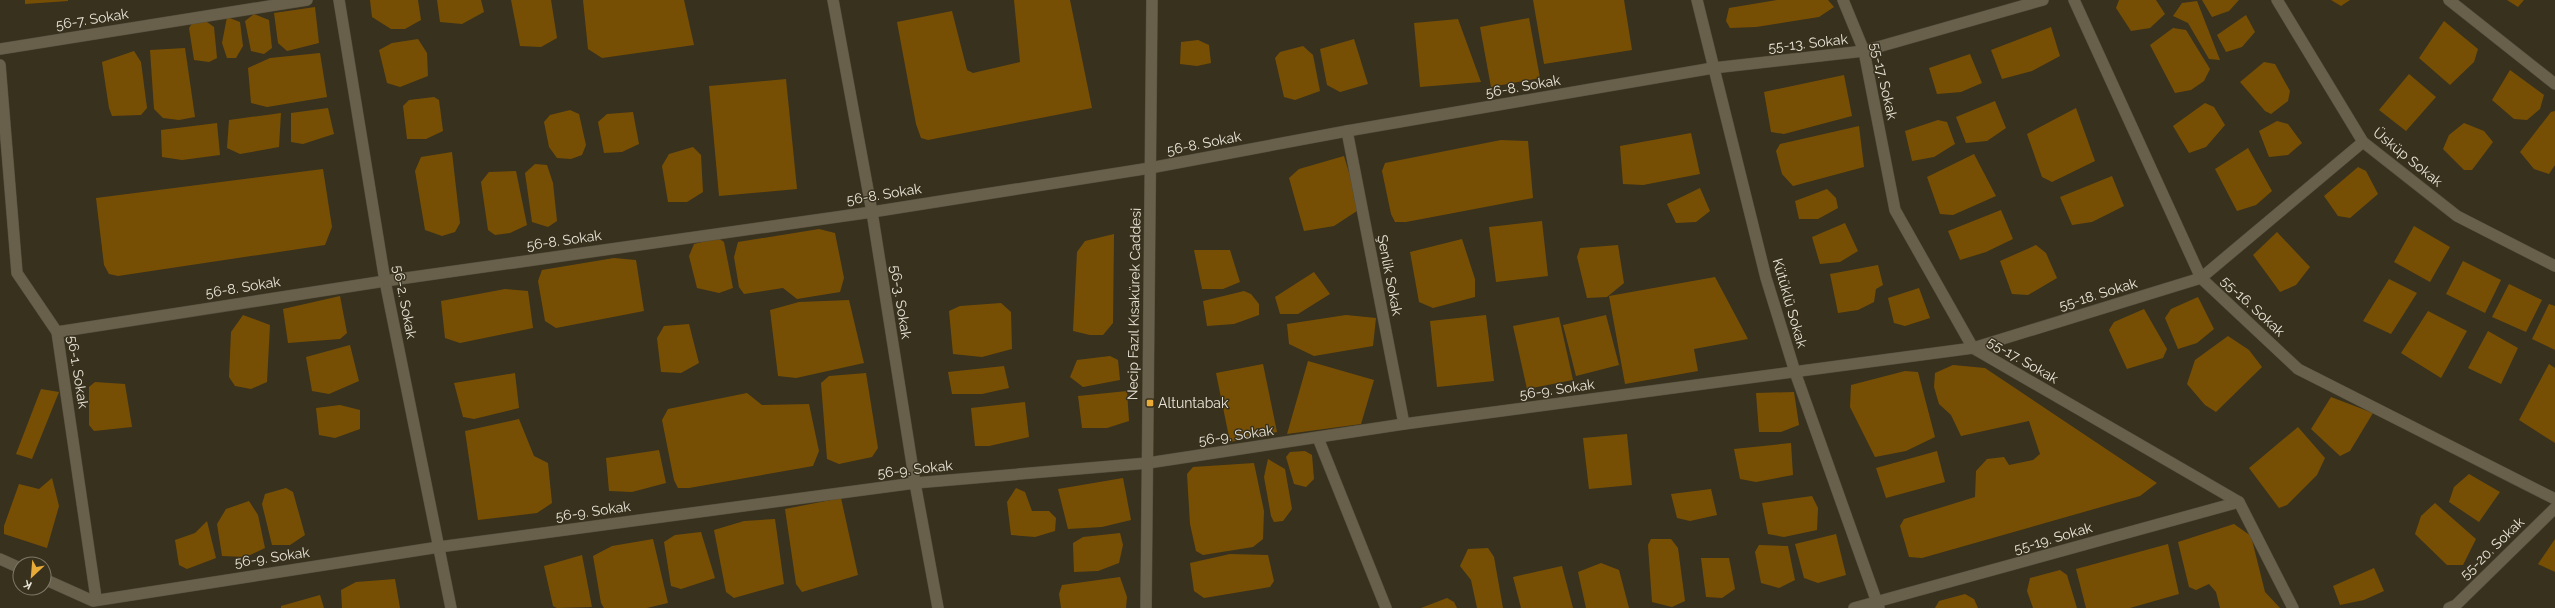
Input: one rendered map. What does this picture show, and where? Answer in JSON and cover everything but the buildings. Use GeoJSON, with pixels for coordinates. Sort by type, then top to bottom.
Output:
{"type":"FeatureCollection","features":[{"type":"Feature","properties":{"kind":"street","name":"56-7. Sokak"},"geometry":{"type":"LineString","coordinates":[[0,49],[307,0]]}},
{"type":"Feature","properties":{"kind":"street","name":"56-2. Sokak"},"geometry":{"type":"LineString","coordinates":[[339,0],[385,280],[451,608]]}},
{"type":"Feature","properties":{"kind":"street","name":"56-3. Sokak"},"geometry":{"type":"LineString","coordinates":[[833,0],[872,212],[915,483],[938,608]]}},
{"type":"Feature","properties":{"kind":"street","name":"Necip Fazıl Kısakürek Caddesi"},"geometry":{"type":"LineString","coordinates":[[1146,608],[1152,0]]}},
{"type":"Feature","properties":{"kind":"street","name":"Kütüklü Sokak"},"geometry":{"type":"LineString","coordinates":[[1697,0],[1766,278],[1795,372],[1878,605]]}},
{"type":"Feature","properties":{"kind":"street","name":"55-17. Sokak"},"geometry":{"type":"LineString","coordinates":[[1843,0],[1864,51],[1895,210],[1973,348],[2238,502]]}},
{"type":"Feature","properties":{"kind":"street","name":"55-13. Sokak"},"geometry":{"type":"LineString","coordinates":[[1713,68],[1864,51],[2043,0]]}},
{"type":"Feature","properties":{"kind":"street","name":"55-16. Sokak"},"geometry":{"type":"LineString","coordinates":[[2074,0],[2201,278],[2298,369],[2555,499]]}},
{"type":"Feature","properties":{"kind":"street","name":"Üsküp Sokak"},"geometry":{"type":"LineString","coordinates":[[2277,0],[2362,142],[2457,216],[2555,266]]}},
{"type":"Feature","properties":{"kind":"street"},"geometry":{"type":"LineString","coordinates":[[2449,0],[2555,84]]}},
{"type":"Feature","properties":{"kind":"street","name":"56-1. Sokak"},"geometry":{"type":"LineString","coordinates":[[0,64],[17,273],[57,332],[96,598]]}},
{"type":"Feature","properties":{"kind":"street","name":"56-8. Sokak"},"geometry":{"type":"LineString","coordinates":[[57,332],[385,280],[872,212],[1150,168],[1347,131],[1713,68]]}},
{"type":"Feature","properties":{"kind":"street","name":"Şenlik Sokak"},"geometry":{"type":"LineString","coordinates":[[1347,131],[1404,424]]}},
{"type":"Feature","properties":{"kind":"street","name":"55-18. Sokak"},"geometry":{"type":"LineString","coordinates":[[1795,372],[1973,348],[2201,278],[2362,142]]}},
{"type":"Feature","properties":{"kind":"street","name":"56-9. Sokak"},"geometry":{"type":"LineString","coordinates":[[52,583],[93,601],[96,598],[439,547],[915,483],[1148,463],[1404,424],[1795,372]]}},
{"type":"Feature","properties":{"kind":"street"},"geometry":{"type":"LineString","coordinates":[[1318,438],[1386,608]]}},
{"type":"Feature","properties":{"kind":"street"},"geometry":{"type":"LineString","coordinates":[[2238,502],[2293,608]]}},
{"type":"Feature","properties":{"kind":"street","name":"55-19. Sokak"},"geometry":{"type":"LineString","coordinates":[[1854,608],[1878,605],[2238,502]]}},
{"type":"Feature","properties":{"kind":"street","name":"55-20. Sokak"},"geometry":{"type":"LineString","coordinates":[[2455,607],[2555,508]]}},
{"type":"Feature","properties":{"kind":"street"},"geometry":{"type":"LineString","coordinates":[[0,559],[12,564]]}},
{"type":"Feature","properties":{"kind":"place","name":"Altuntabak"},"geometry":{"type":"Point","coordinates":[1150,403]}}]}
